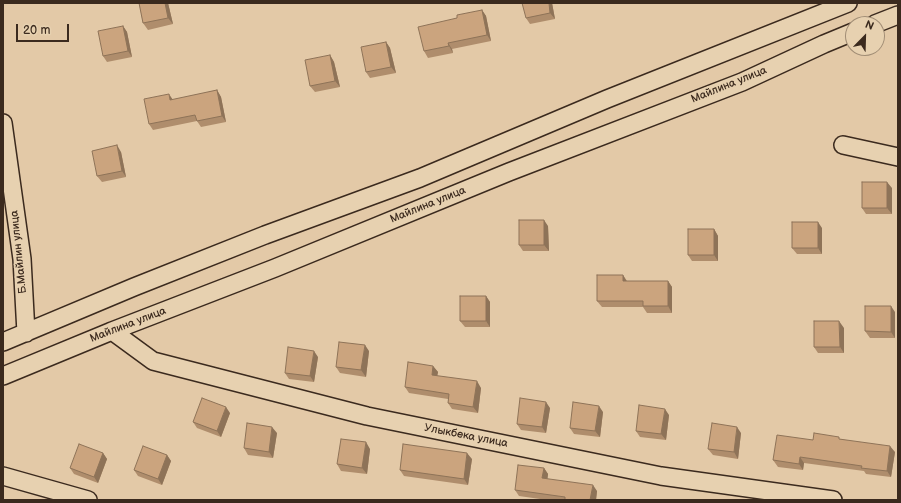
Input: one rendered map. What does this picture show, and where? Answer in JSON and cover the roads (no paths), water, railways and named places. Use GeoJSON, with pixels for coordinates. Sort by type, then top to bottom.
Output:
{"type":"FeatureCollection","features":[{"type":"Feature","properties":{"kind":"street"},"geometry":{"type":"LineString","coordinates":[[3,342],[134,287],[265,235],[420,178],[608,99],[848,3]]}},
{"type":"Feature","properties":{"kind":"street"},"geometry":{"type":"LineString","coordinates":[[885,20],[898,15]]}},
{"type":"Feature","properties":{"kind":"street","name":"Майлина улица"},"geometry":{"type":"LineString","coordinates":[[3,376],[112,331],[275,268],[509,172],[742,82],[845,35]]}},
{"type":"Feature","properties":{"kind":"street","name":"Б.Майлин улица"},"geometry":{"type":"LineString","coordinates":[[3,123],[22,259],[26,333]]}},
{"type":"Feature","properties":{"kind":"street"},"geometry":{"type":"LineString","coordinates":[[843,145],[898,157]]}},
{"type":"Feature","properties":{"kind":"street","name":"Улыкбека улица"},"geometry":{"type":"LineString","coordinates":[[112,331],[153,361],[367,416],[661,476],[833,500]]}},
{"type":"Feature","properties":{"kind":"street"},"geometry":{"type":"LineString","coordinates":[[3,476],[88,500]]}}]}
